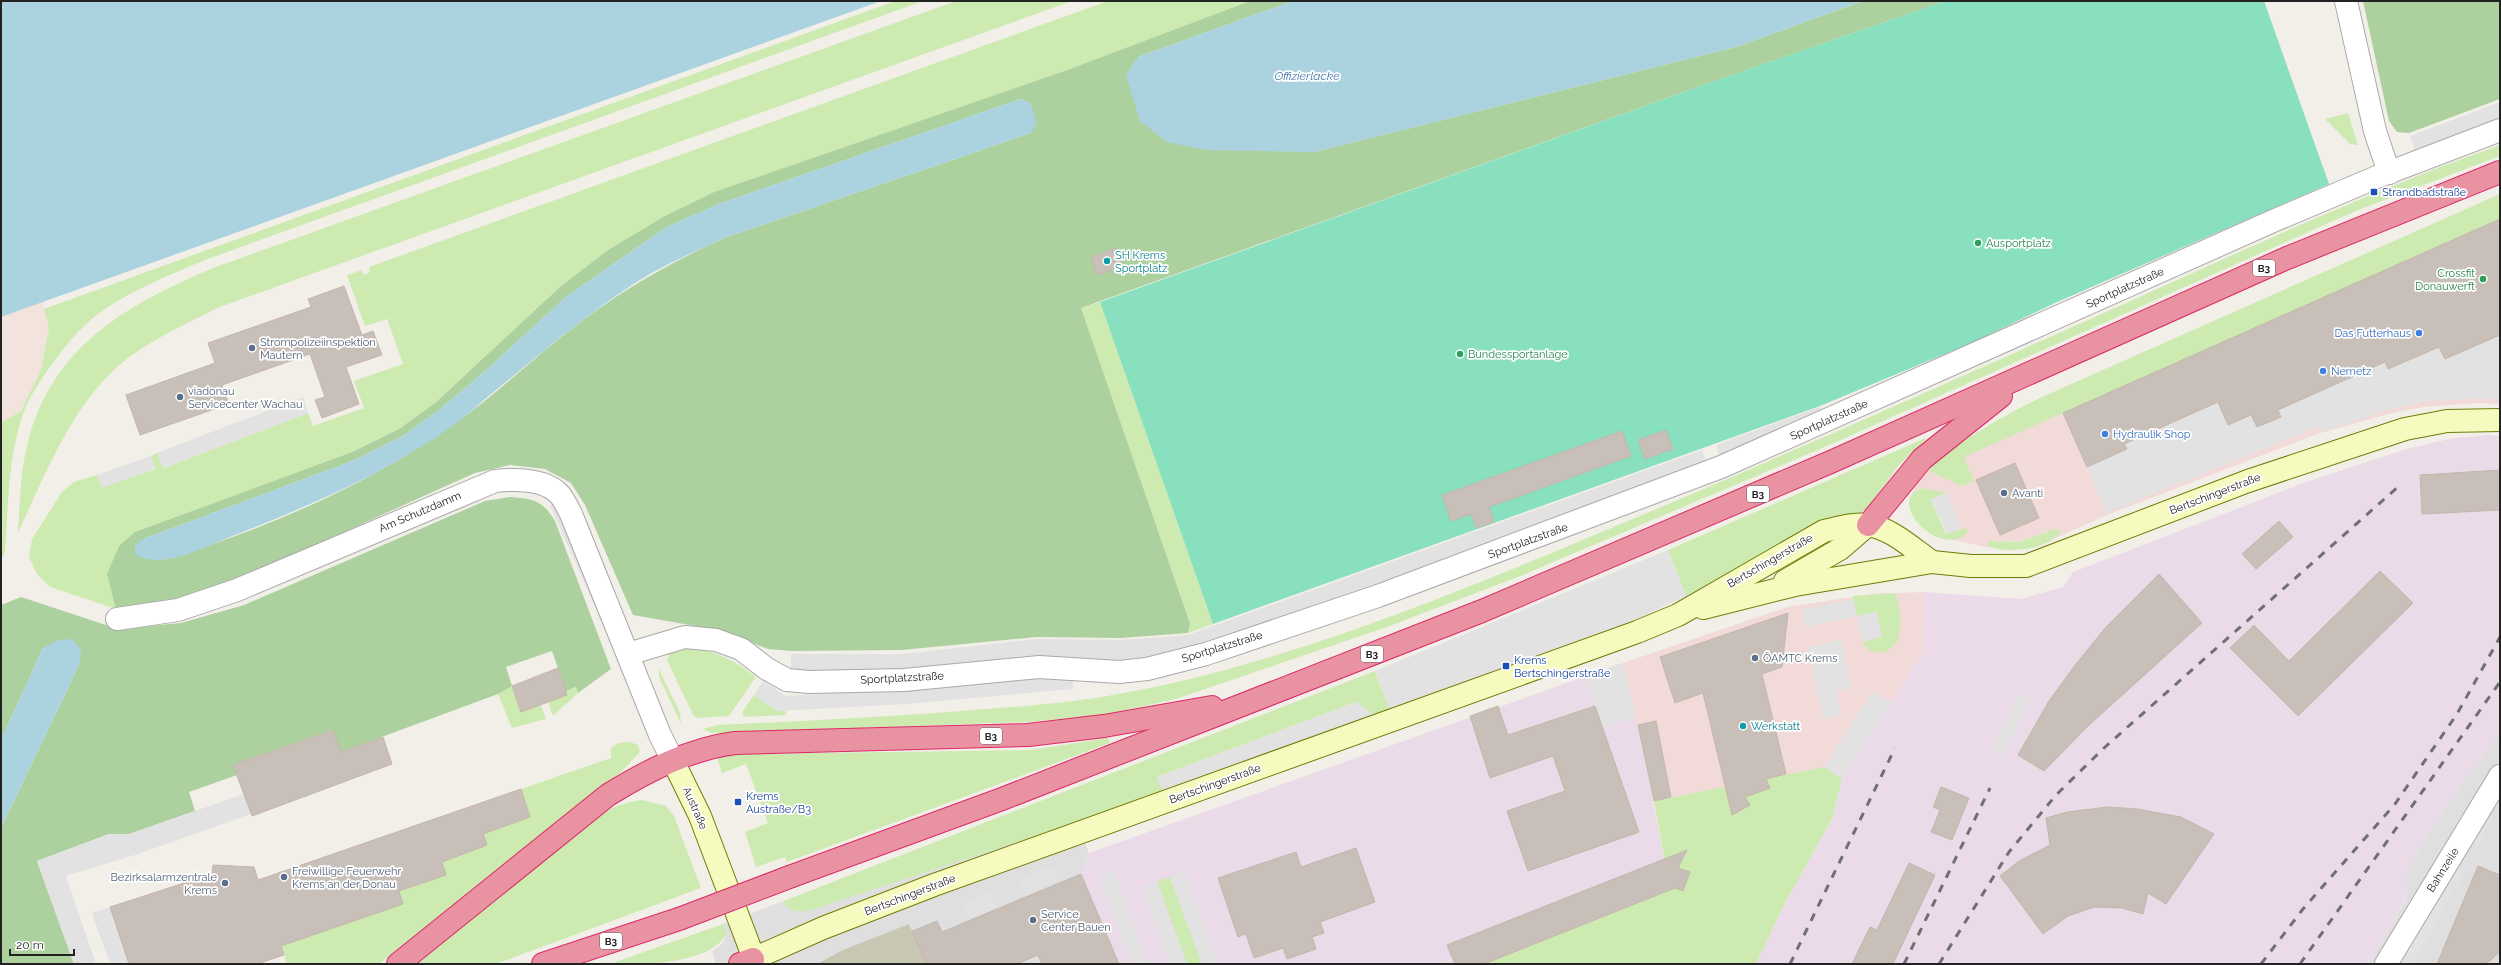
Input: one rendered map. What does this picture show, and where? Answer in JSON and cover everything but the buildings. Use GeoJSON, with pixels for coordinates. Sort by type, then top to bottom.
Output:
{"type":"FeatureCollection","features":[{"type":"Feature","properties":{"kind":"highway","name":"B3"},"geometry":{"type":"LineString","coordinates":[[561,964],[792,876],[1002,799],[1262,698],[1632,548],[2032,373],[2294,255],[2500,172]]}},
{"type":"Feature","properties":{"kind":"highway"},"geometry":{"type":"LineString","coordinates":[[1868,525],[1922,459],[1950,435],[2032,373]]}},
{"type":"Feature","properties":{"kind":"highway","name":"B3"},"geometry":{"type":"LineString","coordinates":[[673,761],[705,748],[735,743],[1028,735],[1104,726],[1262,698]]}},
{"type":"Feature","properties":{"kind":"highway"},"geometry":{"type":"LineString","coordinates":[[398,964],[608,795],[634,779],[673,761]]}},
{"type":"Feature","properties":{"kind":"highway","name":"B3"},"geometry":{"type":"LineString","coordinates":[[543,964],[679,919]]}},
{"type":"Feature","properties":{"kind":"street"},"geometry":{"type":"LineString","coordinates":[[2346,1],[2375,131],[2389,173],[2500,130]]}},
{"type":"Feature","properties":{"kind":"street","name":"Sportplatzstraße"},"geometry":{"type":"LineString","coordinates":[[628,654],[654,644],[685,637],[716,640],[740,649],[767,669],[787,680],[808,682],[904,680],[1039,667],[1119,672],[1147,669],[1206,654],[1378,596],[1592,518],[1721,467],[2273,221],[2389,173]]}},
{"type":"Feature","properties":{"kind":"street","name":"Bertschingerstraße"},"geometry":{"type":"LineString","coordinates":[[750,962],[823,928],[934,885],[1518,676],[1637,632],[1678,615],[1767,591],[1932,562],[1978,567],[2026,566],[2267,474],[2405,429],[2447,421],[2500,420]]}},
{"type":"Feature","properties":{"kind":"street","name":"Am Schutzdamm"},"geometry":{"type":"LineString","coordinates":[[117,618],[178,610],[237,590],[477,487],[495,481],[515,479],[540,484],[559,494],[571,514],[628,654]]}},
{"type":"Feature","properties":{"kind":"street","name":"Bertschingerstraße"},"geometry":{"type":"LineString","coordinates":[[1678,615],[1810,538],[1842,527],[1868,525],[1894,535],[1932,562]]}},
{"type":"Feature","properties":{"kind":"street","name":"Bertschingerstraße"},"geometry":{"type":"LineString","coordinates":[[1767,591],[1840,550],[1868,525]]}},
{"type":"Feature","properties":{"kind":"street","name":"Austraße"},"geometry":{"type":"LineString","coordinates":[[628,654],[660,735],[700,816],[750,962]]}},
{"type":"Feature","properties":{"kind":"street","name":"Bahnzeile"},"geometry":{"type":"LineString","coordinates":[[2386,964],[2500,776]]}},
{"type":"Feature","properties":{"kind":"shaded area"},"geometry":{"type":"Polygon","coordinates":[[[2500,102],[2500,121],[2416,153],[2410,136],[2500,102]]]}},
{"type":"Feature","properties":{"kind":"shaded area"},"geometry":{"type":"Polygon","coordinates":[[[2500,219],[2500,404],[2479,403],[2423,407],[2388,414],[2317,434],[2107,515],[2054,539],[2059,530],[2055,529],[2019,542],[1990,541],[1987,545],[1990,548],[1944,538],[1955,538],[1947,534],[1946,493],[1923,488],[1917,490],[1911,496],[1918,478],[1930,467],[1935,474],[1947,477],[1963,486],[1974,481],[1963,457],[2500,219]]]}},
{"type":"Feature","properties":{"kind":"shaded area"},"geometry":{"type":"Polygon","coordinates":[[[43,301],[49,328],[41,370],[21,411],[1,423],[1,315],[43,301]]]}},
{"type":"Feature","properties":{"kind":"shaded area"},"geometry":{"type":"Polygon","coordinates":[[[2500,335],[2500,400],[2478,398],[2422,402],[2387,410],[2322,432],[2319,426],[2106,513],[2087,467],[2126,449],[2124,444],[2218,402],[2228,425],[2251,415],[2257,427],[2280,417],[2278,410],[2385,362],[2388,369],[2439,347],[2445,359],[2500,335]]]}},
{"type":"Feature","properties":{"kind":"shaded area"},"geometry":{"type":"Polygon","coordinates":[[[303,397],[308,413],[164,468],[157,453],[303,397]]]}},
{"type":"Feature","properties":{"kind":"shaded area"},"geometry":{"type":"Polygon","coordinates":[[[1820,407],[1823,414],[1720,457],[1716,445],[1820,407]]]}},
{"type":"Feature","properties":{"kind":"shaded area"},"geometry":{"type":"Polygon","coordinates":[[[2486,435],[2500,436],[2500,731],[2437,820],[2405,873],[2407,897],[2368,964],[1756,964],[1784,905],[1832,819],[1842,779],[1922,653],[1924,592],[2021,599],[2063,587],[2073,572],[2309,481],[2407,449],[2449,439],[2486,435]]]}},
{"type":"Feature","properties":{"kind":"shaded area"},"geometry":{"type":"Polygon","coordinates":[[[1702,450],[1707,464],[1376,588],[1192,648],[1146,659],[1119,661],[904,671],[791,672],[791,654],[902,654],[1036,639],[1121,640],[1188,635],[1702,450]]]}},
{"type":"Feature","properties":{"kind":"shaded area"},"geometry":{"type":"Polygon","coordinates":[[[151,456],[156,468],[102,488],[97,475],[151,456]]]}},
{"type":"Feature","properties":{"kind":"shaded area"},"geometry":{"type":"Polygon","coordinates":[[[1947,493],[1962,528],[1947,534],[1931,499],[1947,493]]]}},
{"type":"Feature","properties":{"kind":"shaded area"},"geometry":{"type":"Polygon","coordinates":[[[475,497],[478,502],[247,599],[191,616],[475,497]]]}},
{"type":"Feature","properties":{"kind":"shaded area"},"geometry":{"type":"Polygon","coordinates":[[[556,503],[610,623],[603,625],[550,505],[556,503]]]}},
{"type":"Feature","properties":{"kind":"shaded area"},"geometry":{"type":"Polygon","coordinates":[[[1668,550],[1686,596],[1632,621],[1389,709],[1375,671],[1668,550]]]}},
{"type":"Feature","properties":{"kind":"shaded area"},"geometry":{"type":"Polygon","coordinates":[[[1924,592],[1922,653],[1842,779],[1824,767],[1654,801],[1623,663],[1787,607],[1872,594],[1924,592]]]}},
{"type":"Feature","properties":{"kind":"shaded area"},"geometry":{"type":"Polygon","coordinates":[[[1853,599],[1857,616],[1806,627],[1802,610],[1853,599]]]}},
{"type":"Feature","properties":{"kind":"shaded area"},"geometry":{"type":"Polygon","coordinates":[[[1877,612],[1882,637],[1862,642],[1857,616],[1877,612]]]}},
{"type":"Feature","properties":{"kind":"shaded area"},"geometry":{"type":"Polygon","coordinates":[[[1841,640],[1851,688],[1836,691],[1841,715],[1823,718],[1808,647],[1841,640]]]}},
{"type":"Feature","properties":{"kind":"shaded area"},"geometry":{"type":"Polygon","coordinates":[[[1623,663],[1649,780],[1670,890],[1484,964],[1119,964],[1081,874],[1089,853],[1623,663]]]}},
{"type":"Feature","properties":{"kind":"shaded area"},"geometry":{"type":"Polygon","coordinates":[[[1623,663],[1636,717],[1603,728],[1584,676],[1623,663]]]}},
{"type":"Feature","properties":{"kind":"shaded area"},"geometry":{"type":"Polygon","coordinates":[[[1045,677],[1073,679],[1073,689],[906,704],[778,711],[754,695],[763,681],[786,696],[1045,677]]]}},
{"type":"Feature","properties":{"kind":"shaded area"},"geometry":{"type":"Polygon","coordinates":[[[1873,691],[1891,702],[1842,779],[1824,767],[1873,691]]]}},
{"type":"Feature","properties":{"kind":"shaded area"},"geometry":{"type":"Polygon","coordinates":[[[2019,694],[2031,699],[2003,757],[1991,751],[2019,694]]]}},
{"type":"Feature","properties":{"kind":"shaded area"},"geometry":{"type":"Polygon","coordinates":[[[1356,702],[1374,715],[1163,791],[1157,777],[1356,702]]]}},
{"type":"Feature","properties":{"kind":"shaded area"},"geometry":{"type":"Polygon","coordinates":[[[2500,731],[2500,964],[2368,964],[2407,898],[2405,873],[2437,820],[2500,731]]]}},
{"type":"Feature","properties":{"kind":"shaded area"},"geometry":{"type":"Polygon","coordinates":[[[244,794],[251,814],[135,855],[66,876],[96,964],[74,964],[37,861],[109,834],[129,834],[244,794]]]}},
{"type":"Feature","properties":{"kind":"shaded area"},"geometry":{"type":"Polygon","coordinates":[[[2488,815],[2493,820],[2485,830],[2478,846],[2472,843],[2488,815]]]}},
{"type":"Feature","properties":{"kind":"shaded area"},"geometry":{"type":"Polygon","coordinates":[[[1078,822],[1089,853],[1081,874],[1119,964],[716,964],[712,951],[722,944],[727,934],[723,924],[781,902],[793,911],[1078,822]]]}},
{"type":"Feature","properties":{"kind":"shaded area"},"geometry":{"type":"Polygon","coordinates":[[[2458,863],[2463,875],[2413,964],[2400,964],[2458,863]]]}},
{"type":"Feature","properties":{"kind":"shaded area"},"geometry":{"type":"Polygon","coordinates":[[[1053,866],[1059,880],[1024,895],[1018,880],[1053,866]]]}},
{"type":"Feature","properties":{"kind":"shaded area"},"geometry":{"type":"Polygon","coordinates":[[[1114,871],[1147,964],[1131,964],[1099,876],[1114,871]]]}},
{"type":"Feature","properties":{"kind":"shaded area"},"geometry":{"type":"Polygon","coordinates":[[[1185,872],[1218,964],[1202,964],[1170,877],[1185,872]]]}},
{"type":"Feature","properties":{"kind":"shaded area"},"geometry":{"type":"Polygon","coordinates":[[[1157,882],[1187,964],[1169,964],[1142,888],[1157,882]]]}},
{"type":"Feature","properties":{"kind":"shaded area"},"geometry":{"type":"Polygon","coordinates":[[[989,892],[996,907],[969,919],[963,903],[989,892]]]}},
{"type":"Feature","properties":{"kind":"shaded area"},"geometry":{"type":"Polygon","coordinates":[[[110,907],[129,964],[110,964],[92,913],[110,907]]]}},
{"type":"Feature","properties":{"kind":"shaded area"},"geometry":{"type":"Polygon","coordinates":[[[909,924],[926,964],[817,964],[843,950],[909,924]]]}},
{"type":"Feature","properties":{"kind":"green space"},"geometry":{"type":"Polygon","coordinates":[[[895,1],[923,1],[205,260],[142,288],[112,305],[85,325],[71,340],[42,378],[25,408],[14,447],[8,500],[5,552],[1,560],[1,423],[21,411],[41,370],[49,328],[44,309],[895,1]]]}},
{"type":"Feature","properties":{"kind":"green space"},"geometry":{"type":"Polygon","coordinates":[[[956,1],[1072,1],[217,308],[191,321],[138,351],[115,369],[99,386],[84,405],[59,446],[18,533],[25,453],[39,408],[55,379],[75,354],[98,332],[123,314],[152,297],[213,268],[956,1]]]}},
{"type":"Feature","properties":{"kind":"green space"},"geometry":{"type":"Polygon","coordinates":[[[1108,1],[1250,1],[1067,70],[714,192],[663,217],[608,250],[561,286],[435,403],[399,429],[352,452],[135,532],[116,609],[50,587],[37,574],[29,557],[32,539],[62,492],[74,482],[97,475],[102,487],[155,469],[151,456],[157,453],[164,468],[308,413],[313,426],[364,408],[354,381],[403,364],[387,319],[365,326],[347,275],[362,270],[364,275],[370,272],[369,267],[1108,1]]]}},
{"type":"Feature","properties":{"kind":"green space"},"geometry":{"type":"Polygon","coordinates":[[[1250,1],[1293,1],[1138,57],[1314,152],[1736,47],[1863,1],[1946,1],[1706,84],[1081,308],[1190,623],[1188,633],[1121,638],[1036,637],[902,650],[792,651],[768,649],[718,630],[633,615],[585,505],[571,483],[545,469],[510,465],[475,473],[235,581],[177,599],[116,609],[107,574],[119,546],[135,532],[352,452],[399,429],[435,403],[561,286],[608,250],[663,217],[714,192],[1067,70],[1250,1]],[[1021,99],[719,204],[667,227],[567,296],[483,373],[439,410],[403,436],[355,460],[143,539],[166,559],[239,535],[314,504],[385,468],[450,427],[467,415],[578,324],[650,276],[727,237],[1031,133],[1031,104],[1021,99]]]}},
{"type":"Feature","properties":{"kind":"green space"},"geometry":{"type":"Polygon","coordinates":[[[1946,1],[2264,1],[2329,184],[2057,302],[1971,343],[1820,406],[1213,624],[1100,302],[1706,84],[1946,1]]]}},
{"type":"Feature","properties":{"kind":"green space"},"geometry":{"type":"Polygon","coordinates":[[[2363,1],[2500,1],[2500,99],[2409,133],[2397,132],[2389,121],[2363,1]]]}},
{"type":"Feature","properties":{"kind":"green space"},"geometry":{"type":"Polygon","coordinates":[[[2348,113],[2358,145],[2350,144],[2325,119],[2348,113]]]}},
{"type":"Feature","properties":{"kind":"green space"},"geometry":{"type":"Polygon","coordinates":[[[2500,145],[2500,156],[2358,210],[1827,446],[1523,575],[1387,627],[1176,699],[1103,715],[1028,722],[723,733],[711,733],[703,729],[718,725],[846,719],[1074,701],[1134,691],[1192,678],[1251,663],[1309,645],[1481,582],[1659,508],[1925,393],[2263,241],[2404,181],[2500,145]]]}},
{"type":"Feature","properties":{"kind":"green space"},"geometry":{"type":"Polygon","coordinates":[[[2500,194],[2500,219],[1964,457],[1974,481],[1963,486],[1931,472],[1930,467],[1970,437],[1997,420],[2042,397],[2500,194]]]}},
{"type":"Feature","properties":{"kind":"green space"},"geometry":{"type":"Polygon","coordinates":[[[1100,302],[1213,624],[1188,633],[1190,622],[1081,308],[1100,302]]]}},
{"type":"Feature","properties":{"kind":"green space"},"geometry":{"type":"Polygon","coordinates":[[[1928,437],[1900,464],[1867,508],[1858,515],[1828,518],[1686,596],[1668,550],[1928,437]]]}},
{"type":"Feature","properties":{"kind":"green space"},"geometry":{"type":"Polygon","coordinates":[[[1923,488],[1947,493],[1931,500],[1946,534],[1967,528],[1967,533],[1955,539],[1943,539],[1930,534],[1920,525],[1912,514],[1909,503],[1912,494],[1923,488]]]}},
{"type":"Feature","properties":{"kind":"green space"},"geometry":{"type":"Polygon","coordinates":[[[510,497],[537,502],[546,509],[555,521],[611,669],[578,693],[576,687],[566,691],[552,651],[506,667],[512,686],[498,694],[341,752],[332,730],[234,765],[237,775],[189,792],[195,811],[129,834],[109,834],[37,861],[74,964],[1,964],[1,828],[79,665],[43,648],[1,740],[1,605],[21,597],[118,629],[181,623],[244,605],[485,501],[510,497]]]}},
{"type":"Feature","properties":{"kind":"green space"},"geometry":{"type":"Polygon","coordinates":[[[2055,529],[2060,530],[2056,537],[2038,546],[2026,549],[2003,550],[1987,545],[1990,541],[2019,542],[2055,529]]]}},
{"type":"Feature","properties":{"kind":"green space"},"geometry":{"type":"Polygon","coordinates":[[[1895,593],[1901,624],[1899,636],[1897,641],[1889,649],[1884,652],[1874,652],[1865,647],[1862,642],[1882,637],[1877,612],[1857,616],[1853,596],[1895,593]]]}},
{"type":"Feature","properties":{"kind":"green space"},"geometry":{"type":"Polygon","coordinates":[[[683,648],[714,653],[722,656],[739,665],[756,677],[729,716],[697,718],[693,715],[667,660],[670,653],[683,648]]]}},
{"type":"Feature","properties":{"kind":"green space"},"geometry":{"type":"Polygon","coordinates":[[[659,669],[680,713],[681,724],[659,677],[659,669]]]}},
{"type":"Feature","properties":{"kind":"green space"},"geometry":{"type":"Polygon","coordinates":[[[1375,671],[1389,709],[1374,715],[1356,702],[1157,777],[1163,791],[1078,822],[808,911],[793,911],[781,902],[1375,671]]]}},
{"type":"Feature","properties":{"kind":"green space"},"geometry":{"type":"Polygon","coordinates":[[[512,686],[521,711],[541,705],[546,719],[512,728],[498,694],[512,686]]]}},
{"type":"Feature","properties":{"kind":"green space"},"geometry":{"type":"Polygon","coordinates":[[[577,687],[578,693],[553,716],[548,702],[567,695],[566,691],[577,687]]]}},
{"type":"Feature","properties":{"kind":"green space"},"geometry":{"type":"Polygon","coordinates":[[[754,695],[778,711],[786,711],[786,715],[744,717],[742,712],[754,695]]]}},
{"type":"Feature","properties":{"kind":"green space"},"geometry":{"type":"Polygon","coordinates":[[[1108,738],[1110,743],[787,862],[785,857],[756,867],[745,832],[768,823],[746,764],[722,773],[717,758],[739,754],[1031,750],[1108,738]]]}},
{"type":"Feature","properties":{"kind":"green space"},"geometry":{"type":"Polygon","coordinates":[[[630,742],[638,745],[640,752],[621,772],[379,964],[287,964],[281,946],[403,904],[399,891],[446,875],[442,862],[487,845],[483,834],[530,817],[521,789],[611,758],[611,748],[618,743],[630,742]]]}},
{"type":"Feature","properties":{"kind":"green space"},"geometry":{"type":"Polygon","coordinates":[[[1824,767],[1842,779],[1832,819],[1784,905],[1756,964],[1484,964],[1670,890],[1654,801],[1824,767]]]}},
{"type":"Feature","properties":{"kind":"green space"},"geometry":{"type":"Polygon","coordinates":[[[642,800],[666,806],[674,816],[701,888],[496,964],[415,964],[595,818],[617,806],[642,800]]]}},
{"type":"Feature","properties":{"kind":"green space"},"geometry":{"type":"Polygon","coordinates":[[[1170,877],[1202,964],[1187,964],[1157,882],[1170,877]]]}},
{"type":"Feature","properties":{"kind":"green space"},"geometry":{"type":"Polygon","coordinates":[[[723,924],[727,934],[718,944],[706,952],[674,961],[640,964],[610,964],[723,924]]]}},
{"type":"Feature","properties":{"kind":"water"},"geometry":{"type":"Polygon","coordinates":[[[1,1],[881,1],[1,317],[1,1]]]}},
{"type":"Feature","properties":{"kind":"water","name":"Offizierlacke"},"geometry":{"type":"Polygon","coordinates":[[[1293,1],[1863,1],[1736,47],[1314,152],[1207,150],[1167,142],[1140,121],[1126,75],[1138,57],[1293,1]]]}},
{"type":"Feature","properties":{"kind":"water"},"geometry":{"type":"Polygon","coordinates":[[[1021,99],[1031,104],[1037,123],[1031,133],[727,237],[665,266],[641,279],[594,311],[451,427],[398,460],[344,489],[287,514],[182,556],[157,560],[145,559],[135,554],[135,545],[143,539],[355,460],[403,436],[439,410],[483,373],[567,296],[667,227],[719,204],[1021,99]]]}},
{"type":"Feature","properties":{"kind":"water"},"geometry":{"type":"Polygon","coordinates":[[[72,639],[81,649],[79,665],[1,828],[1,740],[43,648],[59,640],[72,639]]]}},
{"type":"Feature","properties":{"kind":"railway"},"geometry":{"type":"LineString","coordinates":[[1939,964],[2009,852],[2056,795],[2104,748],[2399,486]]}},
{"type":"Feature","properties":{"kind":"railway"},"geometry":{"type":"LineString","coordinates":[[2261,964],[2303,909],[2395,804],[2457,714],[2500,637]]}},
{"type":"Feature","properties":{"kind":"railway"},"geometry":{"type":"LineString","coordinates":[[2300,964],[2500,682]]}},
{"type":"Feature","properties":{"kind":"railway"},"geometry":{"type":"LineString","coordinates":[[1790,964],[1895,748]]}},
{"type":"Feature","properties":{"kind":"railway"},"geometry":{"type":"LineString","coordinates":[[1904,964],[1990,788]]}},
{"type":"Feature","properties":{"kind":"place","name":"Strandbadstraße"},"geometry":{"type":"Point","coordinates":[2374,192]}},
{"type":"Feature","properties":{"kind":"place","name":"Ausportplatz"},"geometry":{"type":"Point","coordinates":[1978,243]}},
{"type":"Feature","properties":{"kind":"place","name":"SH Krems Sportplatz"},"geometry":{"type":"Point","coordinates":[1107,261]}},
{"type":"Feature","properties":{"kind":"place","name":"Crossfit Donauwerft"},"geometry":{"type":"Point","coordinates":[2483,279]}},
{"type":"Feature","properties":{"kind":"place","name":"Das Futterhaus"},"geometry":{"type":"Point","coordinates":[2419,333]}},
{"type":"Feature","properties":{"kind":"place","name":"Strompolizeiinspektion Mautern"},"geometry":{"type":"Point","coordinates":[252,348]}},
{"type":"Feature","properties":{"kind":"place","name":"Bundessportanlage"},"geometry":{"type":"Point","coordinates":[1460,354]}},
{"type":"Feature","properties":{"kind":"place","name":"Nemetz"},"geometry":{"type":"Point","coordinates":[2323,371]}},
{"type":"Feature","properties":{"kind":"place","name":"viadonau Servicecenter Wachau"},"geometry":{"type":"Point","coordinates":[180,397]}},
{"type":"Feature","properties":{"kind":"place","name":"Hydraulik Shop"},"geometry":{"type":"Point","coordinates":[2105,434]}},
{"type":"Feature","properties":{"kind":"place","name":"Avanti"},"geometry":{"type":"Point","coordinates":[2004,493]}},
{"type":"Feature","properties":{"kind":"place","name":"ÖAMTC Krems"},"geometry":{"type":"Point","coordinates":[1755,658]}},
{"type":"Feature","properties":{"kind":"place","name":"Krems Bertschingerstraße"},"geometry":{"type":"Point","coordinates":[1506,666]}},
{"type":"Feature","properties":{"kind":"place","name":"Werkstatt"},"geometry":{"type":"Point","coordinates":[1743,726]}},
{"type":"Feature","properties":{"kind":"place","name":"Krems Austraße/B3"},"geometry":{"type":"Point","coordinates":[738,802]}},
{"type":"Feature","properties":{"kind":"place","name":"Freiwillige Feuerwehr Krems an der Donau"},"geometry":{"type":"Point","coordinates":[284,877]}},
{"type":"Feature","properties":{"kind":"place","name":"Bezirksalarmzentrale Krems"},"geometry":{"type":"Point","coordinates":[225,883]}},
{"type":"Feature","properties":{"kind":"place","name":"Service Center Bauen"},"geometry":{"type":"Point","coordinates":[1033,920]}}]}
